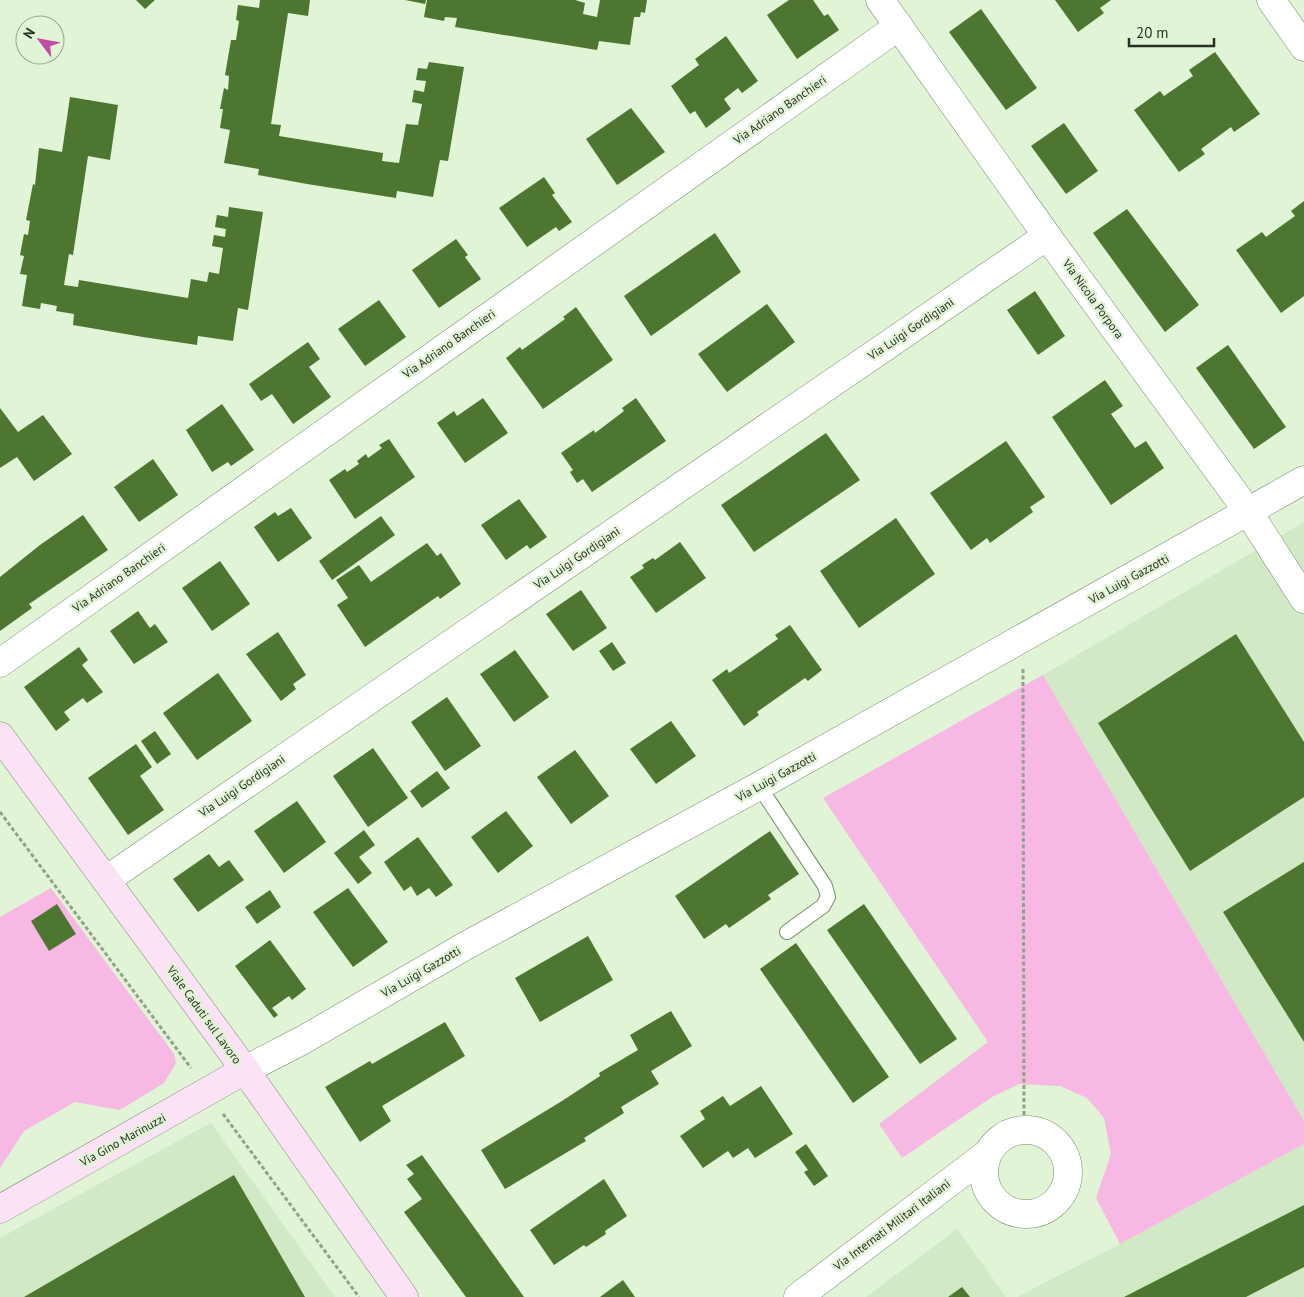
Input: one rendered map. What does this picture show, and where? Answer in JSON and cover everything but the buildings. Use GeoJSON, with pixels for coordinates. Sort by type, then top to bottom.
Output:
{"type":"FeatureCollection","features":[{"type":"Feature","properties":{"kind":"street","name":"Via Nicola Porpora"},"geometry":{"type":"LineString","coordinates":[[880,0],[1047,236],[1249,513],[1304,599]]}},
{"type":"Feature","properties":{"kind":"street"},"geometry":{"type":"LineString","coordinates":[[1271,0],[1304,47]]}},
{"type":"Feature","properties":{"kind":"street","name":"Via Adriano Banchieri"},"geometry":{"type":"LineString","coordinates":[[0,662],[899,26]]}},
{"type":"Feature","properties":{"kind":"street","name":"Via Luigi Gordigiani"},"geometry":{"type":"LineString","coordinates":[[106,880],[1047,236]]}},
{"type":"Feature","properties":{"kind":"street","name":"Via Luigi Gazzotti"},"geometry":{"type":"LineString","coordinates":[[245,1070],[303,1040],[467,945],[759,786],[1249,513],[1304,480]]}},
{"type":"Feature","properties":{"kind":"street","name":"Viale Caduti sul Lavoro"},"geometry":{"type":"LineString","coordinates":[[0,736],[245,1070],[404,1297]]}},
{"type":"Feature","properties":{"kind":"street","name":"Via Gino Marinuzzi"},"geometry":{"type":"LineString","coordinates":[[0,1209],[245,1070]]}},
{"type":"Feature","properties":{"kind":"street"},"geometry":{"type":"LineString","coordinates":[[987,1154],[983,1178],[989,1195],[1007,1211],[1029,1216],[1046,1211],[1065,1192],[1070,1171],[1066,1154],[1052,1136],[1024,1129]]}},
{"type":"Feature","properties":{"kind":"street","name":"Via Internati Militari Italiani"},"geometry":{"type":"LineString","coordinates":[[798,1297],[987,1154],[998,1139],[1024,1129]]}},
{"type":"Feature","properties":{"kind":"lane"},"geometry":{"type":"LineString","coordinates":[[759,786],[825,886],[828,897],[823,906],[787,932]]}},
{"type":"Feature","properties":{"kind":"path"},"geometry":{"type":"LineString","coordinates":[[1023,638],[1024,1129]]}},
{"type":"Feature","properties":{"kind":"path"},"geometry":{"type":"LineString","coordinates":[[0,812],[359,1297]]}},
{"type":"Feature","properties":{"kind":"shaded area"},"geometry":{"type":"Polygon","coordinates":[[[1304,522],[1304,1121],[1043,675],[1304,522]]]}},
{"type":"Feature","properties":{"kind":"shaded area"},"geometry":{"type":"Polygon","coordinates":[[[1043,675],[1304,1121],[1304,1144],[1120,1244],[1096,1198],[1111,1154],[1104,1118],[1087,1098],[1060,1086],[1019,1084],[992,1097],[902,1158],[879,1124],[988,1042],[823,798],[1043,675]]]}},
{"type":"Feature","properties":{"kind":"shaded area"},"geometry":{"type":"Polygon","coordinates":[[[51,888],[174,1054],[176,1063],[164,1083],[120,1110],[75,1102],[24,1131],[0,1168],[0,917],[51,888]]]}},
{"type":"Feature","properties":{"kind":"shaded area"},"geometry":{"type":"Polygon","coordinates":[[[211,1123],[335,1297],[0,1297],[0,1238],[211,1123]]]}},
{"type":"Feature","properties":{"kind":"shaded area"},"geometry":{"type":"Polygon","coordinates":[[[1304,1144],[1304,1297],[1017,1297],[1120,1244],[1304,1144]]]}},
{"type":"Feature","properties":{"kind":"shaded area"},"geometry":{"type":"Polygon","coordinates":[[[957,1229],[1006,1297],[866,1297],[957,1229]]]}}]}
